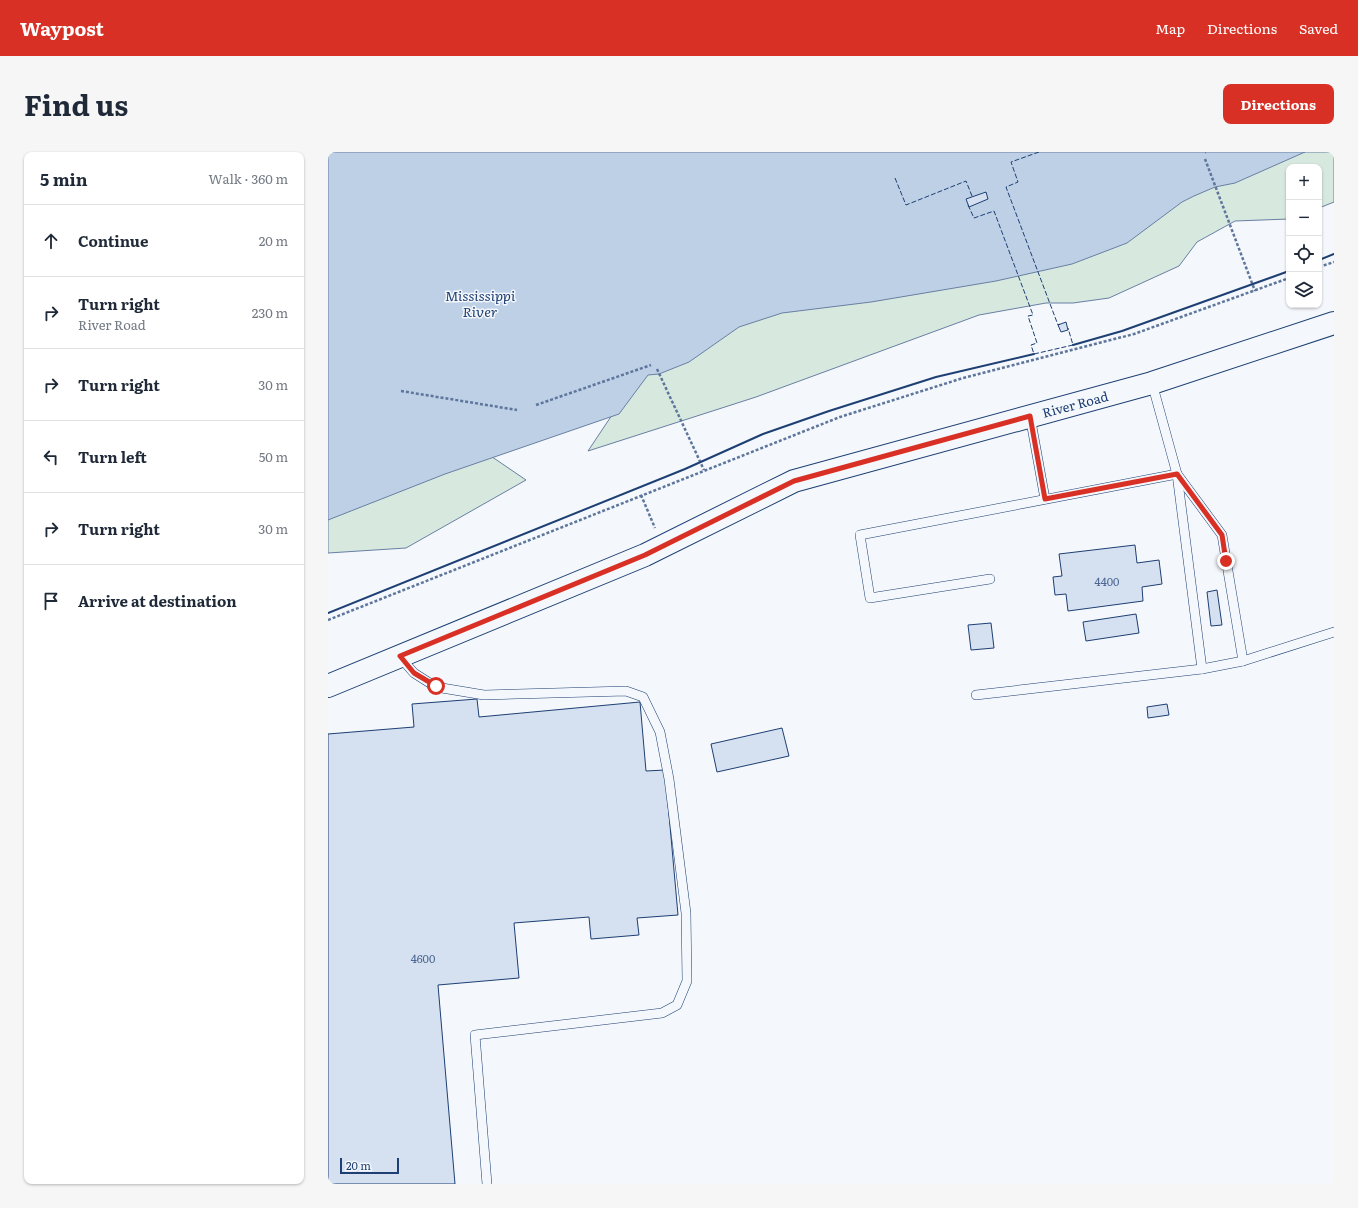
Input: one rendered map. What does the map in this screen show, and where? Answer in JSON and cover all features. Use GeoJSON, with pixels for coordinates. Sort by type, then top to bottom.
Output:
{"type":"FeatureCollection","features":[{"type":"Feature","properties":{"kind":"main road","name":"River Road"},"geometry":{"type":"LineString","coordinates":[[328,686],[662,547],[794,481],[1152,383],[1334,323]]}},
{"type":"Feature","properties":{"kind":"lane"},"geometry":{"type":"LineString","coordinates":[[1152,383],[1177,474],[1202,669]]}},
{"type":"Feature","properties":{"kind":"lane"},"geometry":{"type":"LineString","coordinates":[[1030,416],[1045,499]]}},
{"type":"Feature","properties":{"kind":"lane"},"geometry":{"type":"LineString","coordinates":[[990,579],[870,598],[860,535],[1177,474]]}},
{"type":"Feature","properties":{"kind":"lane"},"geometry":{"type":"LineString","coordinates":[[1177,474],[1222,535],[1243,661]]}},
{"type":"Feature","properties":{"kind":"lane"},"geometry":{"type":"LineString","coordinates":[[976,695],[1202,669],[1243,661],[1334,632]]}},
{"type":"Feature","properties":{"kind":"lane"},"geometry":{"type":"LineString","coordinates":[[400,656],[414,673],[436,686],[484,695],[626,691],[643,697],[660,732],[669,779],[686,913],[686,981],[677,1005],[662,1013],[475,1035],[488,1184]]}},
{"type":"Feature","properties":{"kind":"path"},"geometry":{"type":"LineString","coordinates":[[1205,159],[1255,291]]}},
{"type":"Feature","properties":{"kind":"path"},"geometry":{"type":"LineString","coordinates":[[1322,266],[1334,262]]}},
{"type":"Feature","properties":{"kind":"path"},"geometry":{"type":"LineString","coordinates":[[328,620],[840,417],[963,378],[1134,334],[1286,279]]}},
{"type":"Feature","properties":{"kind":"path"},"geometry":{"type":"LineString","coordinates":[[536,405],[651,365]]}},
{"type":"Feature","properties":{"kind":"path"},"geometry":{"type":"LineString","coordinates":[[657,369],[704,470]]}},
{"type":"Feature","properties":{"kind":"path"},"geometry":{"type":"LineString","coordinates":[[401,391],[517,410]]}},
{"type":"Feature","properties":{"kind":"path"},"geometry":{"type":"LineString","coordinates":[[641,496],[662,547]]}},
{"type":"Feature","properties":{"kind":"shaded area"},"geometry":{"type":"Polygon","coordinates":[[[1243,152],[1334,152],[1334,202],[1322,207],[1322,164],[1286,164],[1286,219],[1235,221],[1197,242],[1179,266],[1109,298],[1073,303],[1046,303],[979,315],[756,397],[588,451],[622,400],[667,349],[1243,152]]]}},
{"type":"Feature","properties":{"kind":"shaded area"},"geometry":{"type":"Polygon","coordinates":[[[479,448],[526,480],[406,548],[328,553],[328,501],[479,448]]]}},
{"type":"Feature","properties":{"kind":"water","name":"Mississippi River"},"geometry":{"type":"Polygon","coordinates":[[[328,152],[1305,152],[1235,183],[1215,187],[1194,196],[1182,202],[1127,243],[1072,264],[996,281],[871,302],[782,313],[739,327],[689,362],[659,374],[648,375],[619,414],[445,474],[328,520],[328,152]]]}},
{"type":"Feature","properties":{"kind":"building"},"geometry":{"type":"Polygon","coordinates":[[[986,192],[988,199],[969,207],[966,199],[986,192]]]}},
{"type":"Feature","properties":{"kind":"building"},"geometry":{"type":"Polygon","coordinates":[[[1066,322],[1068,330],[1061,332],[1058,325],[1066,322]]]}},
{"type":"Feature","properties":{"kind":"building"},"geometry":{"type":"Polygon","coordinates":[[[1135,545],[1137,563],[1159,560],[1162,584],[1142,587],[1143,601],[1068,611],[1066,594],[1055,595],[1053,577],[1062,576],[1059,554],[1135,545]]]}},
{"type":"Feature","properties":{"kind":"building"},"geometry":{"type":"Polygon","coordinates":[[[1217,590],[1222,625],[1211,626],[1207,592],[1217,590]]]}},
{"type":"Feature","properties":{"kind":"building"},"geometry":{"type":"Polygon","coordinates":[[[1136,614],[1139,633],[1086,641],[1083,622],[1136,614]]]}},
{"type":"Feature","properties":{"kind":"building"},"geometry":{"type":"Polygon","coordinates":[[[991,623],[994,648],[971,650],[968,625],[991,623]]]}},
{"type":"Feature","properties":{"kind":"building"},"geometry":{"type":"Polygon","coordinates":[[[477,699],[479,717],[640,702],[646,771],[665,770],[678,915],[637,918],[639,935],[591,939],[589,917],[514,923],[519,978],[438,985],[455,1184],[328,1184],[328,734],[414,727],[412,704],[477,699]]]}},
{"type":"Feature","properties":{"kind":"building"},"geometry":{"type":"Polygon","coordinates":[[[1167,704],[1169,715],[1148,718],[1147,707],[1167,704]]]}},
{"type":"Feature","properties":{"kind":"building"},"geometry":{"type":"Polygon","coordinates":[[[782,728],[789,756],[717,772],[711,744],[782,728]]]}},
{"type":"Feature","properties":{"kind":"fence"},"geometry":{"type":"LineString","coordinates":[[1039,152],[1011,162],[1018,182],[1006,187],[1058,325],[1060,324]]}},
{"type":"Feature","properties":{"kind":"fence"},"geometry":{"type":"LineString","coordinates":[[895,178],[906,205],[966,181],[972,196],[970,197]]}},
{"type":"Feature","properties":{"kind":"fence"},"geometry":{"type":"LineString","coordinates":[[968,205],[974,218],[994,211],[1033,315],[1028,316],[1037,343],[1031,345],[1034,354],[1073,345],[1068,328]]}},
{"type":"Feature","properties":{"kind":"wall"},"geometry":{"type":"LineString","coordinates":[[1322,259],[1334,254]]}},
{"type":"Feature","properties":{"kind":"wall"},"geometry":{"type":"LineString","coordinates":[[1073,345],[1122,331],[1286,272]]}},
{"type":"Feature","properties":{"kind":"wall"},"geometry":{"type":"LineString","coordinates":[[328,613],[685,469],[763,434],[936,377],[1034,354]]}},
{"type":"Feature","properties":{"kind":"route"},"geometry":{"type":"LineString","coordinates":[[436,686],[414,673],[400,656],[645,555],[794,481],[1030,416],[1045,499],[1177,474],[1222,535],[1226,561]]}}]}
